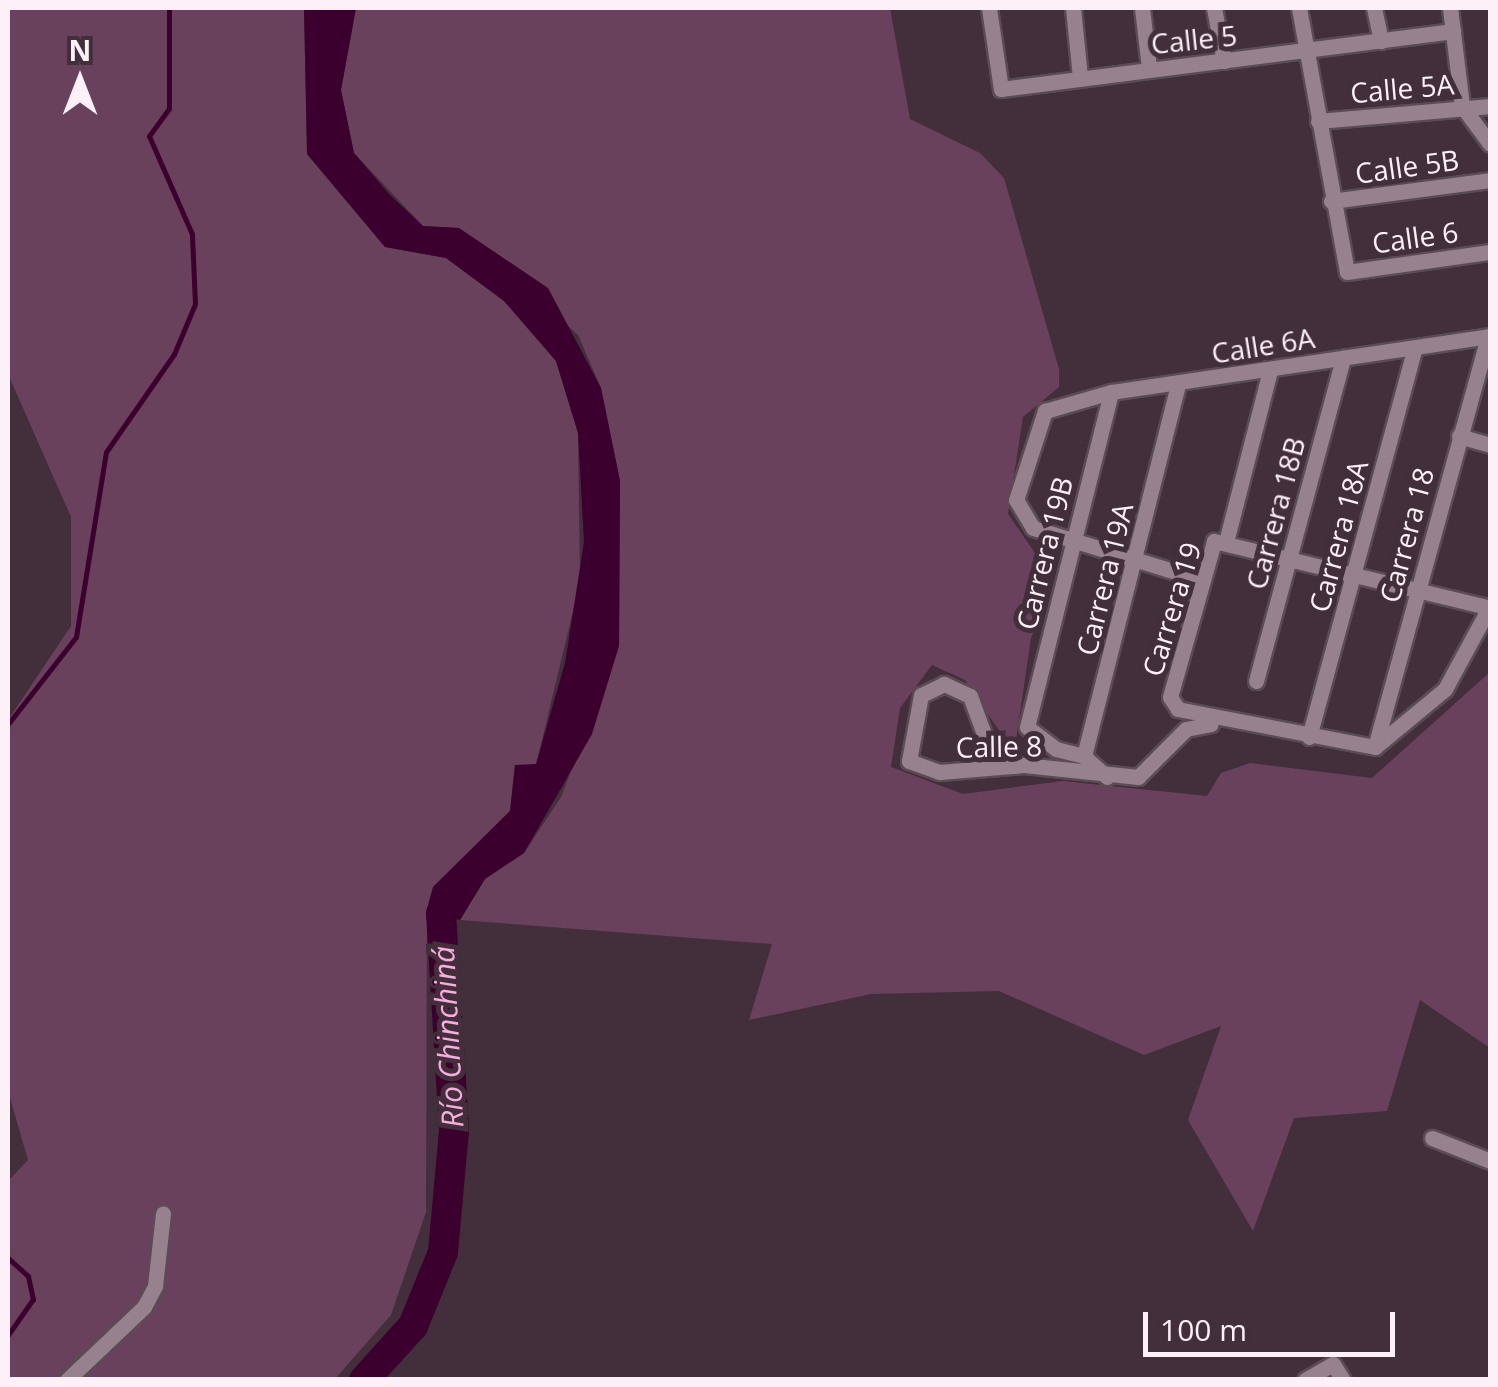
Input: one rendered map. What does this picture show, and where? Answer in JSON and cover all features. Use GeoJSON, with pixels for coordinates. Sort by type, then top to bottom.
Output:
{"type":"FeatureCollection","features":[{"type":"Feature","properties":{"kind":"street","name":"Calle 5"},"geometry":{"type":"LineString","coordinates":[[988,8],[1001,89],[1453,31]]}},
{"type":"Feature","properties":{"kind":"street"},"geometry":{"type":"LineString","coordinates":[[1073,8],[1080,77]]}},
{"type":"Feature","properties":{"kind":"street"},"geometry":{"type":"LineString","coordinates":[[1142,8],[1149,68]]}},
{"type":"Feature","properties":{"kind":"street"},"geometry":{"type":"LineString","coordinates":[[1214,8],[1224,61]]}},
{"type":"Feature","properties":{"kind":"street"},"geometry":{"type":"LineString","coordinates":[[1299,8],[1331,201]]}},
{"type":"Feature","properties":{"kind":"street"},"geometry":{"type":"LineString","coordinates":[[1374,8],[1381,41]]}},
{"type":"Feature","properties":{"kind":"street"},"geometry":{"type":"LineString","coordinates":[[1450,8],[1462,106],[1490,144]]}},
{"type":"Feature","properties":{"kind":"street","name":"Calle 5A"},"geometry":{"type":"LineString","coordinates":[[1318,121],[1490,106]]}},
{"type":"Feature","properties":{"kind":"street","name":"Calle 5B"},"geometry":{"type":"LineString","coordinates":[[1331,201],[1490,180]]}},
{"type":"Feature","properties":{"kind":"street","name":"Calle 6"},"geometry":{"type":"LineString","coordinates":[[1331,201],[1347,272],[1490,252]]}},
{"type":"Feature","properties":{"kind":"street","name":"Calle 6A"},"geometry":{"type":"LineString","coordinates":[[1071,543],[1033,528],[1016,500],[1044,411],[1111,392],[1489,336]]}},
{"type":"Feature","properties":{"kind":"street","name":"Carrera 18"},"geometry":{"type":"LineString","coordinates":[[1375,747],[1458,436],[1489,336]]}},
{"type":"Feature","properties":{"kind":"street","name":"Carrera 18A"},"geometry":{"type":"LineString","coordinates":[[1309,737],[1415,348]]}},
{"type":"Feature","properties":{"kind":"street","name":"Carrera 18B"},"geometry":{"type":"LineString","coordinates":[[1256,681],[1343,358]]}},
{"type":"Feature","properties":{"kind":"street","name":"Carrera 19"},"geometry":{"type":"LineString","coordinates":[[1215,724],[1170,697],[1214,541],[1227,538],[1270,370]]}},
{"type":"Feature","properties":{"kind":"street","name":"Carrera 19A"},"geometry":{"type":"LineString","coordinates":[[1084,756],[1178,384]]}},
{"type":"Feature","properties":{"kind":"street","name":"Carrera 19B"},"geometry":{"type":"LineString","coordinates":[[1084,756],[1056,750],[1027,727],[1111,392]]}},
{"type":"Feature","properties":{"kind":"street"},"geometry":{"type":"LineString","coordinates":[[1458,436],[1490,445]]}},
{"type":"Feature","properties":{"kind":"street"},"geometry":{"type":"LineString","coordinates":[[1215,724],[1375,747],[1446,689],[1490,607],[1227,538]]}},
{"type":"Feature","properties":{"kind":"street"},"geometry":{"type":"LineString","coordinates":[[1071,543],[1202,580]]}},
{"type":"Feature","properties":{"kind":"street","name":"Calle 8"},"geometry":{"type":"LineString","coordinates":[[1014,766],[991,753],[970,696],[930,685],[909,761],[940,772],[1014,766],[1107,777],[1152,773],[1186,729],[1215,724]]}},
{"type":"Feature","properties":{"kind":"street"},"geometry":{"type":"LineString","coordinates":[[1084,756],[1107,777]]}},
{"type":"Feature","properties":{"kind":"street"},"geometry":{"type":"LineString","coordinates":[[1432,1138],[1490,1161]]}},
{"type":"Feature","properties":{"kind":"street"},"geometry":{"type":"LineString","coordinates":[[67,1380],[144,1307],[155,1286],[162,1212]]}},
{"type":"Feature","properties":{"kind":"street"},"geometry":{"type":"LineString","coordinates":[[1305,1380],[1332,1364],[1342,1380]]}},
{"type":"Feature","properties":{"kind":"shaded area"},"geometry":{"type":"Polygon","coordinates":[[[8,8],[304,8],[307,154],[385,247],[446,258],[504,301],[556,361],[578,433],[580,582],[536,765],[515,765],[510,811],[433,887],[427,909],[426,1212],[391,1315],[335,1379],[8,1379],[8,1181],[28,1160],[8,1091],[8,720],[71,626],[71,517],[8,374],[8,8]]]}},
{"type":"Feature","properties":{"kind":"shaded area"},"geometry":{"type":"Polygon","coordinates":[[[304,8],[356,8],[341,90],[354,153],[389,194],[423,226],[459,228],[548,288],[601,388],[620,481],[619,646],[592,734],[524,853],[485,879],[460,920],[427,909],[433,887],[510,811],[515,765],[536,764],[565,663],[584,542],[578,433],[556,361],[504,301],[446,258],[385,247],[307,154],[304,8]]]}},
{"type":"Feature","properties":{"kind":"shaded area"},"geometry":{"type":"Polygon","coordinates":[[[356,8],[890,8],[910,119],[980,153],[1004,178],[1059,369],[1059,387],[1023,417],[1008,514],[1046,569],[1049,599],[1031,638],[1016,740],[1002,735],[965,680],[932,665],[900,708],[891,767],[963,794],[1063,781],[1207,796],[1221,773],[1250,763],[1372,778],[1490,672],[1490,1048],[1420,1000],[1387,1111],[1294,1118],[1253,1231],[1188,1120],[1221,1026],[1144,1055],[999,991],[871,994],[749,1020],[772,944],[460,920],[485,879],[524,853],[561,797],[619,646],[620,481],[601,388],[578,335],[459,228],[423,226],[354,153],[341,90],[356,8]]]}},
{"type":"Feature","properties":{"kind":"waterway"},"geometry":{"type":"LineString","coordinates":[[8,724],[76,637],[106,452],[174,354],[195,304],[192,234],[149,136],[169,108],[169,8]]}},
{"type":"Feature","properties":{"kind":"waterway","name":"Río Chinchiná"},"geometry":{"type":"LineString","coordinates":[[364,1380],[413,1326],[443,1252],[454,1131],[441,914],[466,881]]}},
{"type":"Feature","properties":{"kind":"waterway"},"geometry":{"type":"LineString","coordinates":[[8,1258],[28,1276],[33,1299],[8,1335]]}}]}
